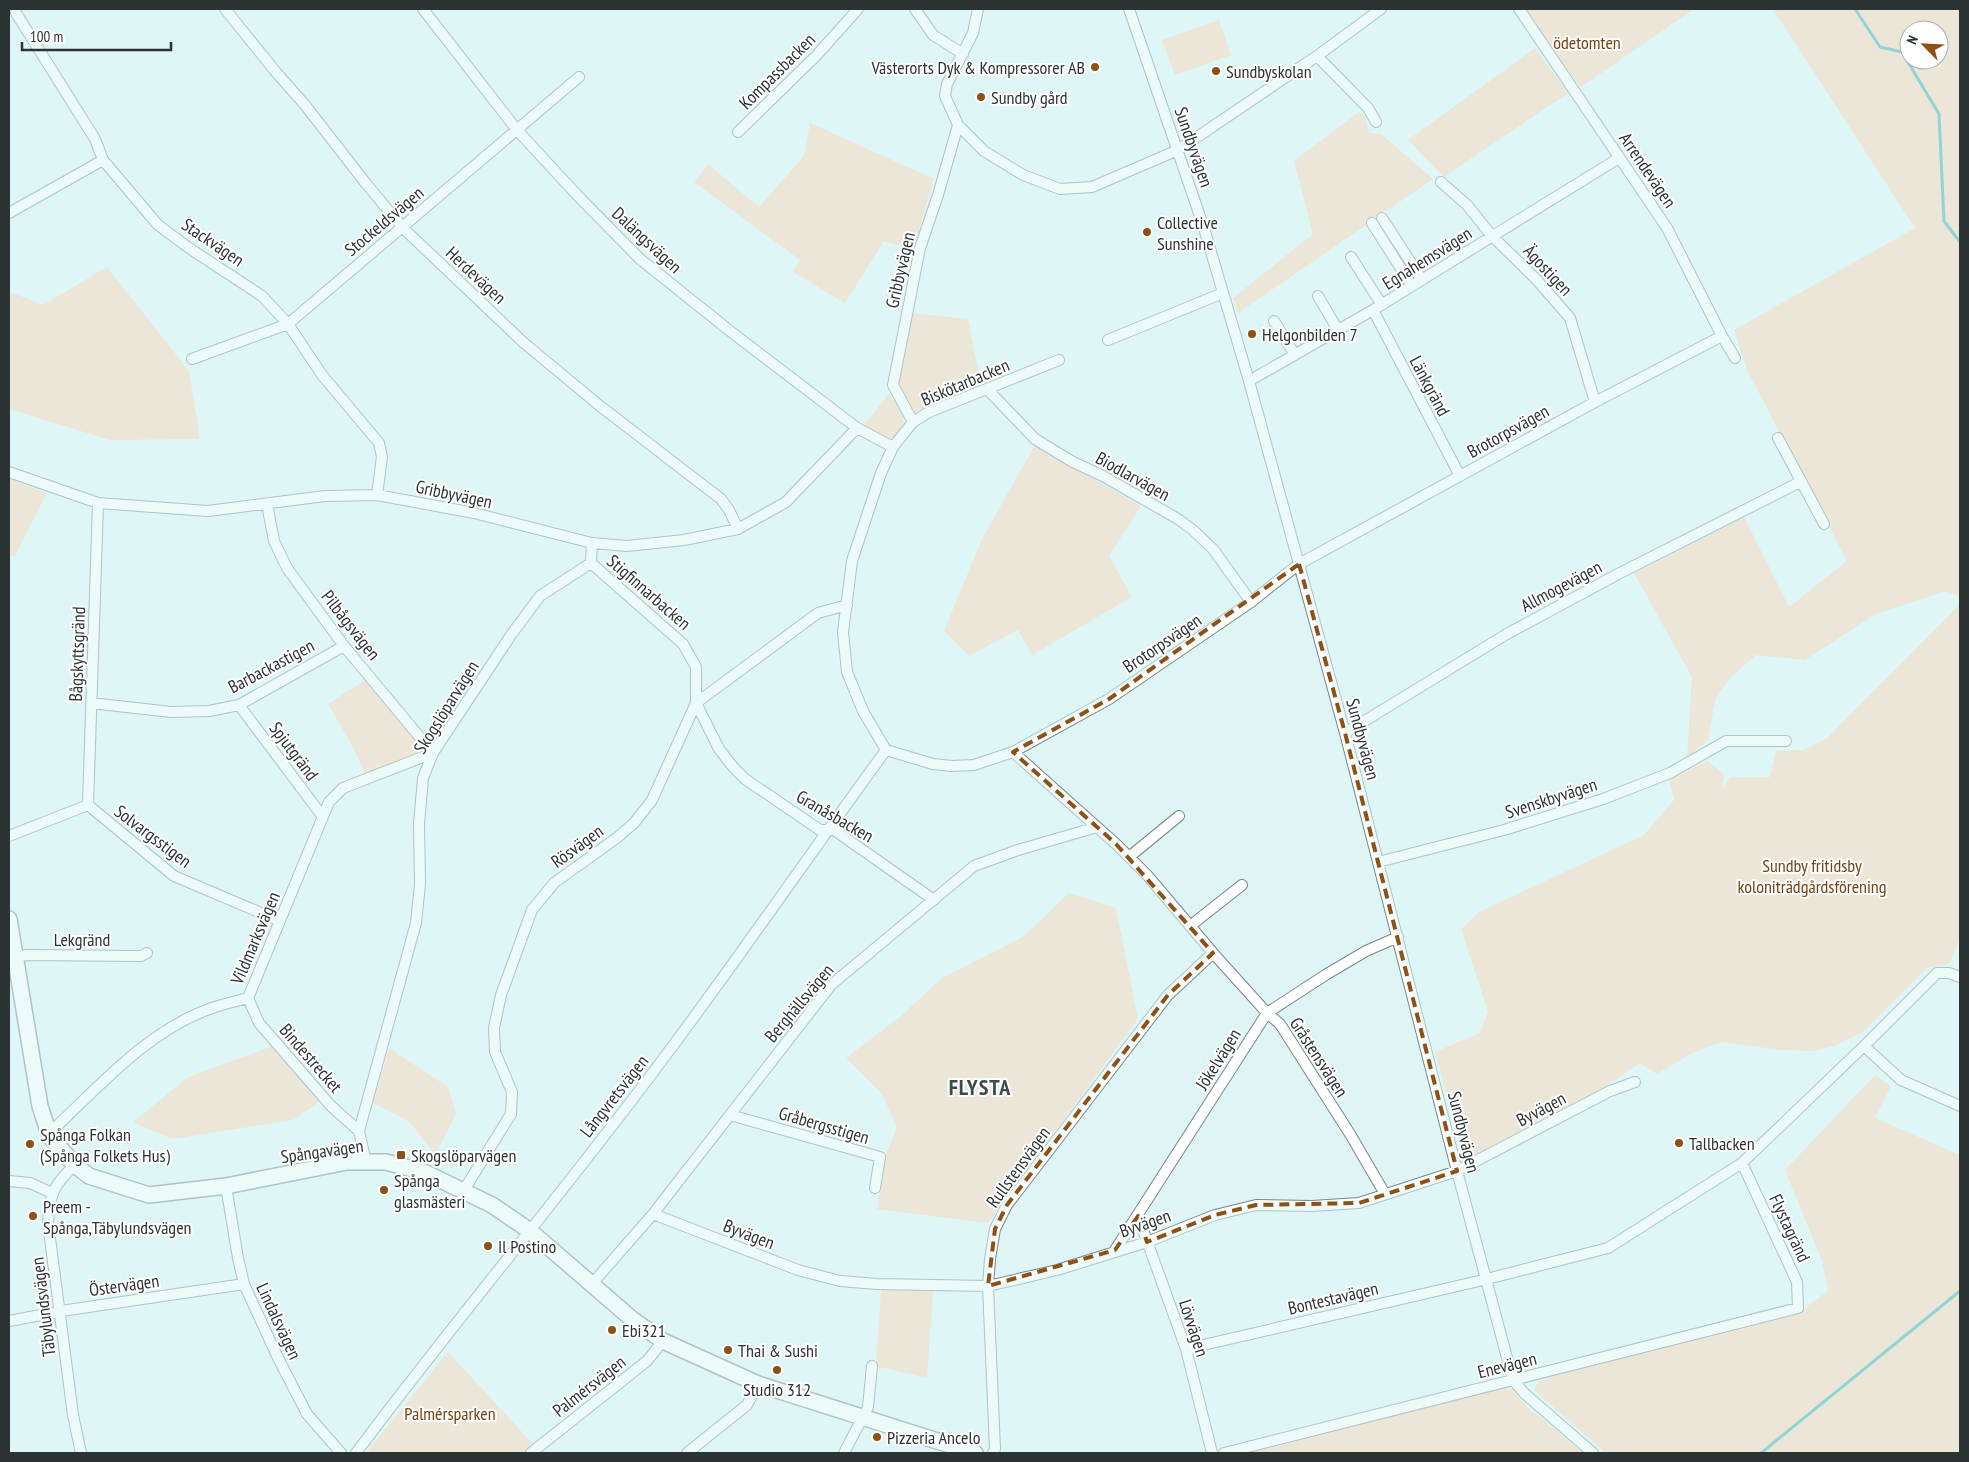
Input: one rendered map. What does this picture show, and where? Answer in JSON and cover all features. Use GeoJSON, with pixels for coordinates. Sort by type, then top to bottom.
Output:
{"type":"FeatureCollection","features":[{"type":"Feature","properties":{"kind":"street","name":"Herdevägen"},"geometry":{"type":"LineString","coordinates":[[225,9],[275,71],[305,104],[358,175],[402,228],[531,349],[600,406],[721,500],[729,510],[738,529]]}},
{"type":"Feature","properties":{"kind":"street","name":"Kompassbacken"},"geometry":{"type":"LineString","coordinates":[[738,132],[816,56],[858,9]]}},
{"type":"Feature","properties":{"kind":"street"},"geometry":{"type":"LineString","coordinates":[[914,9],[933,35],[963,54]]}},
{"type":"Feature","properties":{"kind":"street"},"geometry":{"type":"LineString","coordinates":[[978,9],[972,33],[963,54],[954,68],[945,92],[958,126],[984,150],[1023,175],[1060,189],[1092,187],[1178,150],[1317,56],[1381,9]]}},
{"type":"Feature","properties":{"kind":"street","name":"Sundbyvägen"},"geometry":{"type":"LineString","coordinates":[[1129,9],[1204,228],[1249,381],[1345,733],[1457,1171],[1514,1380],[1525,1394],[1593,1453]]}},
{"type":"Feature","properties":{"kind":"street","name":"Arrendevägen"},"geometry":{"type":"LineString","coordinates":[[1519,9],[1667,228],[1735,358]]}},
{"type":"Feature","properties":{"kind":"street","name":"Dalängsvägen"},"geometry":{"type":"LineString","coordinates":[[425,10],[517,130],[640,259],[730,331],[857,428],[893,447]]}},
{"type":"Feature","properties":{"kind":"street","name":"Stackvägen"},"geometry":{"type":"LineString","coordinates":[[16,13],[94,139],[103,160],[158,225],[189,248],[262,296],[288,324],[322,375],[379,443],[382,456],[376,494]]}},
{"type":"Feature","properties":{"kind":"street"},"geometry":{"type":"LineString","coordinates":[[1317,56],[1368,108],[1376,122]]}},
{"type":"Feature","properties":{"kind":"street","name":"Stockeldsvägen"},"geometry":{"type":"LineString","coordinates":[[192,359],[288,324],[578,77]]}},
{"type":"Feature","properties":{"kind":"street","name":"Gribbyvägen"},"geometry":{"type":"LineString","coordinates":[[913,422],[894,385],[920,248],[958,126]]}},
{"type":"Feature","properties":{"kind":"street","name":"Egnahemsvägen"},"geometry":{"type":"LineString","coordinates":[[1249,381],[1377,308],[1619,158]]}},
{"type":"Feature","properties":{"kind":"street"},"geometry":{"type":"LineString","coordinates":[[9,213],[103,160]]}},
{"type":"Feature","properties":{"kind":"street","name":"Ägostigen"},"geometry":{"type":"LineString","coordinates":[[1441,182],[1467,205],[1492,236],[1536,279],[1570,318],[1595,402]]}},
{"type":"Feature","properties":{"kind":"street"},"geometry":{"type":"LineString","coordinates":[[1382,218],[1422,280]]}},
{"type":"Feature","properties":{"kind":"street"},"geometry":{"type":"LineString","coordinates":[[1372,223],[1412,286]]}},
{"type":"Feature","properties":{"kind":"street","name":"Länkgränd"},"geometry":{"type":"LineString","coordinates":[[1350,257],[1460,476]]}},
{"type":"Feature","properties":{"kind":"street"},"geometry":{"type":"LineString","coordinates":[[1108,340],[1222,293]]}},
{"type":"Feature","properties":{"kind":"street"},"geometry":{"type":"LineString","coordinates":[[1318,296],[1338,330]]}},
{"type":"Feature","properties":{"kind":"street"},"geometry":{"type":"LineString","coordinates":[[1274,321],[1295,355]]}},
{"type":"Feature","properties":{"kind":"street","name":"Brotorpsvägen"},"geometry":{"type":"LineString","coordinates":[[886,750],[933,764],[952,766],[974,765],[1013,752],[1109,699],[1251,602],[1299,564],[1595,402],[1722,336]]}},
{"type":"Feature","properties":{"kind":"street","name":"Biskötarbacken"},"geometry":{"type":"LineString","coordinates":[[893,447],[913,422],[928,412],[988,390],[1059,360]]}},
{"type":"Feature","properties":{"kind":"street","name":"Biodlarvägen"},"geometry":{"type":"LineString","coordinates":[[988,390],[1035,439],[1073,462],[1103,476],[1166,512],[1193,530],[1213,549],[1251,602]]}},
{"type":"Feature","properties":{"kind":"street","name":"Gribbyvägen"},"geometry":{"type":"LineString","coordinates":[[9,472],[98,503],[208,511],[325,496],[376,494],[474,513],[592,543],[627,546],[684,540],[738,529],[786,502],[857,428]]}},
{"type":"Feature","properties":{"kind":"street"},"geometry":{"type":"LineString","coordinates":[[1778,438],[1824,524]]}},
{"type":"Feature","properties":{"kind":"street"},"geometry":{"type":"LineString","coordinates":[[886,750],[863,711],[847,672],[843,632],[852,561],[881,473],[893,447]]}},
{"type":"Feature","properties":{"kind":"street","name":"Allmogevägen"},"geometry":{"type":"LineString","coordinates":[[1345,733],[1505,635],[1800,482]]}},
{"type":"Feature","properties":{"kind":"street","name":"Bågskyttsgränd"},"geometry":{"type":"LineString","coordinates":[[88,805],[98,503]]}},
{"type":"Feature","properties":{"kind":"street","name":"Pilbågsvägen"},"geometry":{"type":"LineString","coordinates":[[267,504],[274,541],[287,568],[344,646],[433,753]]}},
{"type":"Feature","properties":{"kind":"street"},"geometry":{"type":"LineString","coordinates":[[591,564],[592,543]]}},
{"type":"Feature","properties":{"kind":"street","name":"Stigfinnarbacken"},"geometry":{"type":"LineString","coordinates":[[591,564],[683,644],[696,668],[696,703]]}},
{"type":"Feature","properties":{"kind":"street","name":"Skogslöparvägen"},"geometry":{"type":"LineString","coordinates":[[366,1162],[360,1130],[416,923],[420,884],[419,824],[423,778],[433,753],[510,635],[540,596],[591,564]]}},
{"type":"Feature","properties":{"kind":"street","name":"Rösvägen"},"geometry":{"type":"LineString","coordinates":[[464,1190],[511,1114],[512,1092],[495,1052],[494,1028],[501,995],[532,910],[554,883],[634,823],[652,800],[696,703],[818,613],[847,605]]}},
{"type":"Feature","properties":{"kind":"street","name":"Barbackastigen"},"geometry":{"type":"LineString","coordinates":[[91,703],[171,712],[209,711],[238,705],[344,646]]}},
{"type":"Feature","properties":{"kind":"street","name":"Granåsbacken"},"geometry":{"type":"LineString","coordinates":[[696,703],[720,749],[733,767],[745,779],[820,830],[834,830],[934,900]]}},
{"type":"Feature","properties":{"kind":"street","name":"Spjutgränd"},"geometry":{"type":"LineString","coordinates":[[238,705],[323,817]]}},
{"type":"Feature","properties":{"kind":"street","name":"Svenskbyvägen"},"geometry":{"type":"LineString","coordinates":[[1378,862],[1504,830],[1603,799],[1670,773],[1726,741],[1786,741]]}},
{"type":"Feature","properties":{"kind":"street","name":"Långvretsvägen"},"geometry":{"type":"LineString","coordinates":[[356,1453],[406,1386],[666,1056],[886,750]]}},
{"type":"Feature","properties":{"kind":"street","name":"Gråstensvägen"},"geometry":{"type":"LineString","coordinates":[[1013,752],[1098,827],[1147,875],[1213,953],[1267,1013],[1280,1024],[1350,1134],[1385,1194]]}},
{"type":"Feature","properties":{"kind":"street","name":"Vildmarksvägen"},"geometry":{"type":"LineString","coordinates":[[48,1131],[58,1125],[137,1052],[174,1026],[210,1009],[248,998],[329,802],[344,788],[433,753]]}},
{"type":"Feature","properties":{"kind":"street","name":"Solvargsstigen"},"geometry":{"type":"LineString","coordinates":[[9,836],[88,805],[174,876],[280,921]]}},
{"type":"Feature","properties":{"kind":"street"},"geometry":{"type":"LineString","coordinates":[[1129,857],[1179,816]]}},
{"type":"Feature","properties":{"kind":"street","name":"Berghällsvägen"},"geometry":{"type":"LineString","coordinates":[[592,1285],[653,1214],[831,985],[974,866],[1018,850],[1098,827]]}},
{"type":"Feature","properties":{"kind":"street"},"geometry":{"type":"LineString","coordinates":[[1190,926],[1242,885]]}},
{"type":"Feature","properties":{"kind":"street","name":"Spångavägen"},"geometry":{"type":"LineString","coordinates":[[9,919],[40,1106],[53,1140],[75,1165],[89,1176],[149,1195],[226,1186],[347,1162],[386,1162],[424,1172],[492,1205],[530,1230],[632,1319],[664,1342],[758,1384],[975,1453]]}},
{"type":"Feature","properties":{"kind":"street","name":"Jökelvägen"},"geometry":{"type":"LineString","coordinates":[[1115,1250],[1267,1013],[1366,951],[1398,937]]}},
{"type":"Feature","properties":{"kind":"street","name":"Lekgränd"},"geometry":{"type":"LineString","coordinates":[[15,958],[26,955],[141,956],[147,953]]}},
{"type":"Feature","properties":{"kind":"street","name":"Rullstensvägen"},"geometry":{"type":"LineString","coordinates":[[993,1453],[995,1449],[988,1286],[995,1229],[1007,1205],[1168,996],[1213,953]]}},
{"type":"Feature","properties":{"kind":"street","name":"Bontestavägen"},"geometry":{"type":"LineString","coordinates":[[1186,1349],[1487,1279],[1608,1248],[1742,1163],[1937,973],[1949,973],[1960,977]]}},
{"type":"Feature","properties":{"kind":"street","name":"Bindestrecket"},"geometry":{"type":"LineString","coordinates":[[248,998],[260,1022],[331,1106],[360,1130]]}},
{"type":"Feature","properties":{"kind":"street"},"geometry":{"type":"LineString","coordinates":[[1864,1046],[1902,1080],[1960,1106]]}},
{"type":"Feature","properties":{"kind":"street","name":"Byvägen"},"geometry":{"type":"LineString","coordinates":[[653,1214],[798,1270],[840,1281],[877,1284],[988,1286],[1058,1270],[1115,1250],[1146,1242],[1215,1215],[1256,1205],[1312,1206],[1359,1203],[1457,1171],[1610,1091],[1636,1082]]}},
{"type":"Feature","properties":{"kind":"street","name":"Gråbergsstigen"},"geometry":{"type":"LineString","coordinates":[[730,1115],[880,1158],[875,1188]]}},
{"type":"Feature","properties":{"kind":"street","name":"Flystagränd"},"geometry":{"type":"LineString","coordinates":[[1742,1163],[1797,1282],[1798,1308]]}},
{"type":"Feature","properties":{"kind":"street","name":"Täbylundsvägen"},"geometry":{"type":"LineString","coordinates":[[75,1165],[64,1175],[52,1193],[48,1223],[73,1416],[81,1453]]}},
{"type":"Feature","properties":{"kind":"street"},"geometry":{"type":"LineString","coordinates":[[9,1180],[30,1183],[52,1193]]}},
{"type":"Feature","properties":{"kind":"street","name":"Lindalsvägen"},"geometry":{"type":"LineString","coordinates":[[226,1186],[244,1284],[278,1358],[307,1414],[341,1453]]}},
{"type":"Feature","properties":{"kind":"street","name":"Lövvägen"},"geometry":{"type":"LineString","coordinates":[[1138,1216],[1186,1349],[1212,1453]]}},
{"type":"Feature","properties":{"kind":"street","name":"Östervägen"},"geometry":{"type":"LineString","coordinates":[[9,1322],[59,1312],[244,1284]]}},
{"type":"Feature","properties":{"kind":"street","name":"Enevägen"},"geometry":{"type":"LineString","coordinates":[[1224,1453],[1798,1308]]}},
{"type":"Feature","properties":{"kind":"street","name":"Palmérsvägen"},"geometry":{"type":"LineString","coordinates":[[531,1453],[647,1361],[664,1342]]}},
{"type":"Feature","properties":{"kind":"street"},"geometry":{"type":"LineString","coordinates":[[844,1453],[868,1407],[872,1366]]}},
{"type":"Feature","properties":{"kind":"street"},"geometry":{"type":"LineString","coordinates":[[687,1453],[747,1405],[758,1384]]}},
{"type":"Feature","properties":{"kind":"highlighted area"},"geometry":{"type":"Polygon","coordinates":[[[1299,564],[1345,733],[1457,1171],[1359,1203],[1256,1205],[1215,1215],[1147,1242],[1138,1216],[1115,1250],[988,1286],[995,1229],[1007,1205],[1168,995],[1213,953],[1116,844],[1013,752],[1109,699],[1299,564]]]}},
{"type":"Feature","properties":{"kind":"green space","name":"ödetomten"},"geometry":{"type":"Polygon","coordinates":[[[1519,9],[1694,9],[1581,87],[1519,9]]]}},
{"type":"Feature","properties":{"kind":"green space"},"geometry":{"type":"Polygon","coordinates":[[[1773,9],[1960,9],[1960,597],[1945,591],[1876,614],[1805,660],[1756,655],[1731,677],[1716,697],[1708,739],[1687,758],[1692,677],[1634,573],[1744,517],[1789,607],[1847,561],[1747,370],[1734,330],[1915,228],[1773,9]]]}},
{"type":"Feature","properties":{"kind":"green space"},"geometry":{"type":"Polygon","coordinates":[[[1219,20],[1231,55],[1175,75],[1162,40],[1219,20]]]}},
{"type":"Feature","properties":{"kind":"green space"},"geometry":{"type":"Polygon","coordinates":[[[1535,48],[1568,93],[1444,177],[1408,140],[1535,48]]]}},
{"type":"Feature","properties":{"kind":"green space"},"geometry":{"type":"Polygon","coordinates":[[[1359,112],[1365,116],[1369,133],[1381,134],[1433,179],[1238,313],[1233,298],[1313,234],[1294,161],[1359,112]]]}},
{"type":"Feature","properties":{"kind":"green space"},"geometry":{"type":"Polygon","coordinates":[[[810,123],[934,179],[913,250],[884,241],[845,303],[793,272],[800,260],[694,182],[708,164],[759,207],[804,156],[810,123]]]}},
{"type":"Feature","properties":{"kind":"green space"},"geometry":{"type":"Polygon","coordinates":[[[107,267],[189,371],[200,439],[110,440],[9,409],[9,296],[13,293],[43,305],[107,267]]]}},
{"type":"Feature","properties":{"kind":"green space"},"geometry":{"type":"Polygon","coordinates":[[[910,313],[968,319],[981,384],[913,413],[899,384],[910,313]]]}},
{"type":"Feature","properties":{"kind":"green space"},"geometry":{"type":"Polygon","coordinates":[[[889,394],[898,405],[903,418],[902,429],[891,438],[881,436],[864,425],[889,394]]]}},
{"type":"Feature","properties":{"kind":"green space"},"geometry":{"type":"Polygon","coordinates":[[[1035,445],[1141,506],[1109,556],[1132,597],[1032,655],[1018,630],[969,656],[944,631],[982,539],[1035,445]]]}},
{"type":"Feature","properties":{"kind":"green space"},"geometry":{"type":"Polygon","coordinates":[[[9,479],[47,493],[15,556],[9,557],[9,479]]]}},
{"type":"Feature","properties":{"kind":"green space","name":"Sundby fritidsby koloniträdgårdsförening"},"geometry":{"type":"Polygon","coordinates":[[[1960,604],[1960,938],[1949,964],[1927,968],[1863,1032],[1834,1046],[1811,1051],[1781,1050],[1722,1042],[1692,1053],[1657,1074],[1640,1063],[1588,1098],[1472,1161],[1464,1156],[1435,1052],[1480,1033],[1488,1012],[1461,929],[1479,912],[1644,835],[1674,800],[1669,780],[1708,761],[1724,774],[1722,789],[1731,777],[1770,777],[1776,751],[1804,750],[1827,738],[1960,604]]]}},
{"type":"Feature","properties":{"kind":"green space"},"geometry":{"type":"Polygon","coordinates":[[[367,679],[421,746],[417,753],[365,774],[351,743],[328,704],[367,679]]]}},
{"type":"Feature","properties":{"kind":"green space"},"geometry":{"type":"Polygon","coordinates":[[[1069,893],[1116,908],[1138,1019],[988,1223],[877,1209],[886,1155],[897,1127],[882,1094],[846,1058],[901,1016],[941,979],[1023,937],[1069,893]]]}},
{"type":"Feature","properties":{"kind":"green space"},"geometry":{"type":"Polygon","coordinates":[[[273,1046],[322,1100],[293,1120],[172,1139],[133,1122],[188,1077],[273,1046]]]}},
{"type":"Feature","properties":{"kind":"green space"},"geometry":{"type":"Polygon","coordinates":[[[389,1048],[448,1087],[456,1114],[435,1155],[409,1121],[373,1103],[389,1048]]]}},
{"type":"Feature","properties":{"kind":"green space"},"geometry":{"type":"Polygon","coordinates":[[[1875,1075],[1891,1086],[1875,1118],[1960,1155],[1960,1453],[1606,1453],[1534,1390],[1539,1381],[1750,1323],[1801,1311],[1828,1291],[1822,1261],[1785,1170],[1875,1075]]]}},
{"type":"Feature","properties":{"kind":"green space"},"geometry":{"type":"Polygon","coordinates":[[[881,1290],[933,1290],[927,1378],[876,1366],[881,1290]]]}},
{"type":"Feature","properties":{"kind":"green space","name":"Palmérsparken"},"geometry":{"type":"Polygon","coordinates":[[[448,1352],[541,1452],[540,1453],[366,1453],[448,1352]]]}},
{"type":"Feature","properties":{"kind":"green space"},"geometry":{"type":"Polygon","coordinates":[[[1499,1388],[1512,1389],[1526,1406],[1584,1453],[1248,1453],[1499,1388]]]}},
{"type":"Feature","properties":{"kind":"waterway"},"geometry":{"type":"LineString","coordinates":[[1855,9],[1880,47],[1902,52],[1939,114],[1944,221],[1960,242]]}},
{"type":"Feature","properties":{"kind":"waterway"},"geometry":{"type":"LineString","coordinates":[[1761,1453],[1960,1291]]}},
{"type":"Feature","properties":{"kind":"place","name":"Västerorts Dyk & Kompressorer AB"},"geometry":{"type":"Point","coordinates":[1095,67]}},
{"type":"Feature","properties":{"kind":"place","name":"Sundbyskolan"},"geometry":{"type":"Point","coordinates":[1216,71]}},
{"type":"Feature","properties":{"kind":"place","name":"Sundby gård"},"geometry":{"type":"Point","coordinates":[981,97]}},
{"type":"Feature","properties":{"kind":"place","name":"Collective Sunshine"},"geometry":{"type":"Point","coordinates":[1147,232]}},
{"type":"Feature","properties":{"kind":"place","name":"Helgonbilden 7"},"geometry":{"type":"Point","coordinates":[1252,334]}},
{"type":"Feature","properties":{"kind":"place","name":"Tallbacken"},"geometry":{"type":"Point","coordinates":[1679,1143]}},
{"type":"Feature","properties":{"kind":"place","name":"Spånga Folkan (Spånga Folkets Hus)"},"geometry":{"type":"Point","coordinates":[30,1144]}},
{"type":"Feature","properties":{"kind":"place","name":"Skogslöparvägen"},"geometry":{"type":"Point","coordinates":[401,1155]}},
{"type":"Feature","properties":{"kind":"place","name":"Spånga glasmästeri"},"geometry":{"type":"Point","coordinates":[384,1190]}},
{"type":"Feature","properties":{"kind":"place","name":"Preem - Spånga,Täbylundsvägen"},"geometry":{"type":"Point","coordinates":[33,1216]}},
{"type":"Feature","properties":{"kind":"place","name":"Il Postino"},"geometry":{"type":"Point","coordinates":[488,1246]}},
{"type":"Feature","properties":{"kind":"place","name":"Ebi321"},"geometry":{"type":"Point","coordinates":[612,1330]}},
{"type":"Feature","properties":{"kind":"place","name":"Thai & Sushi"},"geometry":{"type":"Point","coordinates":[728,1350]}},
{"type":"Feature","properties":{"kind":"place","name":"Studio 312"},"geometry":{"type":"Point","coordinates":[777,1370]}},
{"type":"Feature","properties":{"kind":"place","name":"Pizzeria Ancelo"},"geometry":{"type":"Point","coordinates":[877,1437]}},
{"type":"Feature","properties":{"kind":"district","name":"FLYSTA"},"geometry":{"type":"Point","coordinates":[980,1087]}}]}
